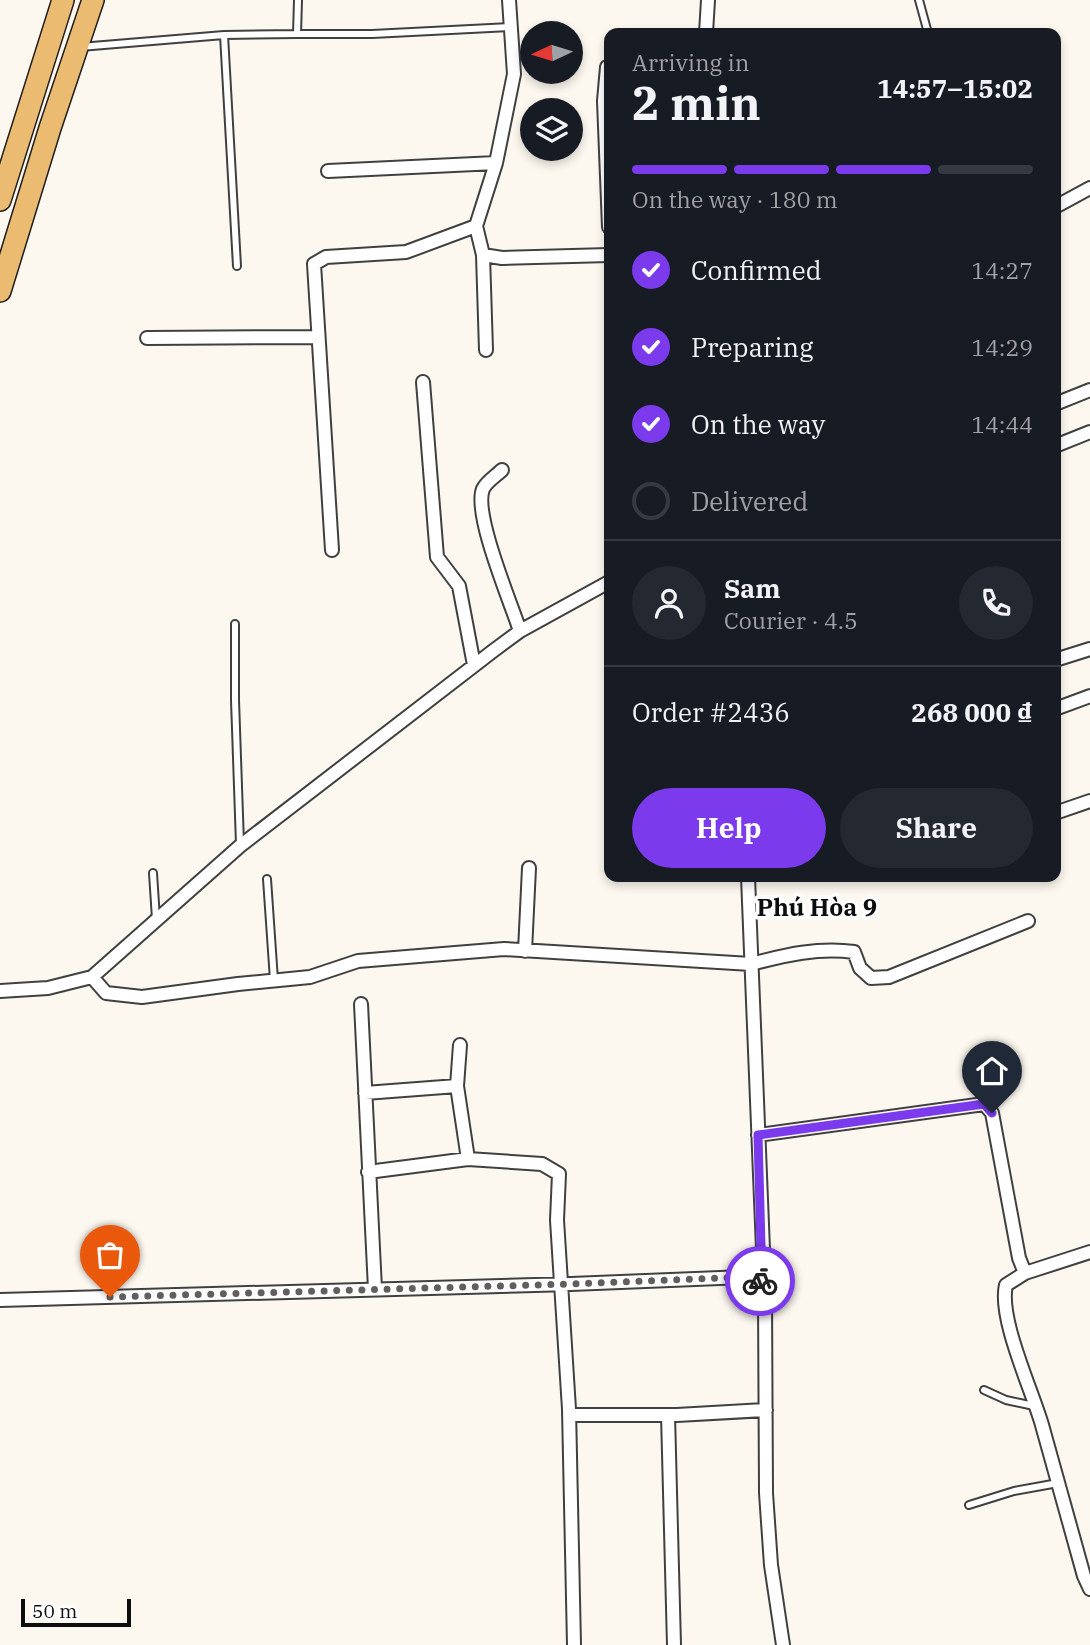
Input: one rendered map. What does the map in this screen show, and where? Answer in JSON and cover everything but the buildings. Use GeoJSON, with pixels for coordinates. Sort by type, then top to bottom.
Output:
{"type":"FeatureCollection","features":[{"type":"Feature","properties":{"kind":"main road"},"geometry":{"type":"LineString","coordinates":[[1,196],[63,0]]}},
{"type":"Feature","properties":{"kind":"main road"},"geometry":{"type":"LineString","coordinates":[[0,291],[93,0]]}},
{"type":"Feature","properties":{"kind":"street"},"geometry":{"type":"LineString","coordinates":[[486,350],[483,255],[476,226],[496,163],[514,74],[509,0]]}},
{"type":"Feature","properties":{"kind":"street"},"geometry":{"type":"LineString","coordinates":[[706,28],[708,0]]}},
{"type":"Feature","properties":{"kind":"street"},"geometry":{"type":"LineString","coordinates":[[328,171],[496,163]]}},
{"type":"Feature","properties":{"kind":"street"},"geometry":{"type":"LineString","coordinates":[[1061,204],[1090,188]]}},
{"type":"Feature","properties":{"kind":"street"},"geometry":{"type":"LineString","coordinates":[[332,550],[314,264],[326,257],[407,252],[476,226]]}},
{"type":"Feature","properties":{"kind":"street"},"geometry":{"type":"LineString","coordinates":[[483,255],[502,258],[604,256]]}},
{"type":"Feature","properties":{"kind":"street"},"geometry":{"type":"LineString","coordinates":[[147,338],[318,337]]}},
{"type":"Feature","properties":{"kind":"street"},"geometry":{"type":"LineString","coordinates":[[423,382],[437,557],[459,586],[474,665]]}},
{"type":"Feature","properties":{"kind":"street"},"geometry":{"type":"LineString","coordinates":[[1061,402],[1090,390]]}},
{"type":"Feature","properties":{"kind":"street"},"geometry":{"type":"LineString","coordinates":[[1061,444],[1090,432]]}},
{"type":"Feature","properties":{"kind":"street"},"geometry":{"type":"LineString","coordinates":[[502,470],[483,488],[481,509],[489,541],[520,631]]}},
{"type":"Feature","properties":{"kind":"street"},"geometry":{"type":"LineString","coordinates":[[0,991],[48,988],[92,977],[240,846],[474,665],[520,631],[604,585]]}},
{"type":"Feature","properties":{"kind":"street"},"geometry":{"type":"LineString","coordinates":[[1061,658],[1090,649]]}},
{"type":"Feature","properties":{"kind":"street"},"geometry":{"type":"LineString","coordinates":[[1061,707],[1090,696]]}},
{"type":"Feature","properties":{"kind":"street"},"geometry":{"type":"LineString","coordinates":[[1061,811],[1090,801]]}},
{"type":"Feature","properties":{"kind":"street"},"geometry":{"type":"LineString","coordinates":[[525,951],[529,868]]}},
{"type":"Feature","properties":{"kind":"street"},"geometry":{"type":"LineString","coordinates":[[748,882],[762,1283],[765,1299],[766,1493],[769,1541],[783,1645]]}},
{"type":"Feature","properties":{"kind":"street"},"geometry":{"type":"LineString","coordinates":[[92,977],[106,993],[142,997],[310,977],[358,961],[504,949],[751,964],[790,954],[838,950],[854,952],[860,968],[871,978],[889,977],[1028,921]]}},
{"type":"Feature","properties":{"kind":"street"},"geometry":{"type":"LineString","coordinates":[[361,1004],[375,1289]]}},
{"type":"Feature","properties":{"kind":"street"},"geometry":{"type":"LineString","coordinates":[[460,1045],[457,1086],[467,1159]]}},
{"type":"Feature","properties":{"kind":"street"},"geometry":{"type":"LineString","coordinates":[[365,1093],[457,1086]]}},
{"type":"Feature","properties":{"kind":"street"},"geometry":{"type":"LineString","coordinates":[[758,1135],[984,1104],[992,1113],[1019,1258],[1025,1273]]}},
{"type":"Feature","properties":{"kind":"street"},"geometry":{"type":"LineString","coordinates":[[368,1172],[467,1159],[542,1164],[559,1174],[557,1220],[569,1415],[574,1645]]}},
{"type":"Feature","properties":{"kind":"street"},"geometry":{"type":"LineString","coordinates":[[1090,1252],[1025,1273],[1006,1285],[1003,1297],[1090,1589]]}},
{"type":"Feature","properties":{"kind":"street"},"geometry":{"type":"LineString","coordinates":[[0,1300],[745,1277],[757,1277],[762,1283]]}},
{"type":"Feature","properties":{"kind":"street"},"geometry":{"type":"LineString","coordinates":[[569,1415],[668,1415],[765,1410]]}},
{"type":"Feature","properties":{"kind":"street"},"geometry":{"type":"LineString","coordinates":[[668,1415],[674,1645]]}},
{"type":"Feature","properties":{"kind":"lane"},"geometry":{"type":"LineString","coordinates":[[297,34],[298,0]]}},
{"type":"Feature","properties":{"kind":"lane"},"geometry":{"type":"LineString","coordinates":[[919,0],[927,28]]}},
{"type":"Feature","properties":{"kind":"lane"},"geometry":{"type":"LineString","coordinates":[[78,48],[224,35],[372,34],[511,26]]}},
{"type":"Feature","properties":{"kind":"lane"},"geometry":{"type":"LineString","coordinates":[[224,35],[237,266]]}},
{"type":"Feature","properties":{"kind":"lane"},"geometry":{"type":"LineString","coordinates":[[234,624],[240,846]]}},
{"type":"Feature","properties":{"kind":"lane"},"geometry":{"type":"LineString","coordinates":[[153,873],[156,919]]}},
{"type":"Feature","properties":{"kind":"lane"},"geometry":{"type":"LineString","coordinates":[[267,879],[274,980]]}},
{"type":"Feature","properties":{"kind":"lane"},"geometry":{"type":"LineString","coordinates":[[984,1390],[1006,1401],[1036,1406]]}},
{"type":"Feature","properties":{"kind":"lane"},"geometry":{"type":"LineString","coordinates":[[969,1505],[1014,1491],[1058,1483]]}},
{"type":"Feature","properties":{"kind":"way so far"},"geometry":{"type":"LineString","coordinates":[[110,1297],[745,1277],[757,1277],[760,1281]]}},
{"type":"Feature","properties":{"kind":"district","name":"Phú Hòa 9"},"geometry":{"type":"Point","coordinates":[817,908]}},
{"type":"Feature","properties":{"kind":"route"},"geometry":{"type":"LineString","coordinates":[[760,1281],[762,1283],[758,1135],[984,1104],[992,1113]]}}]}
